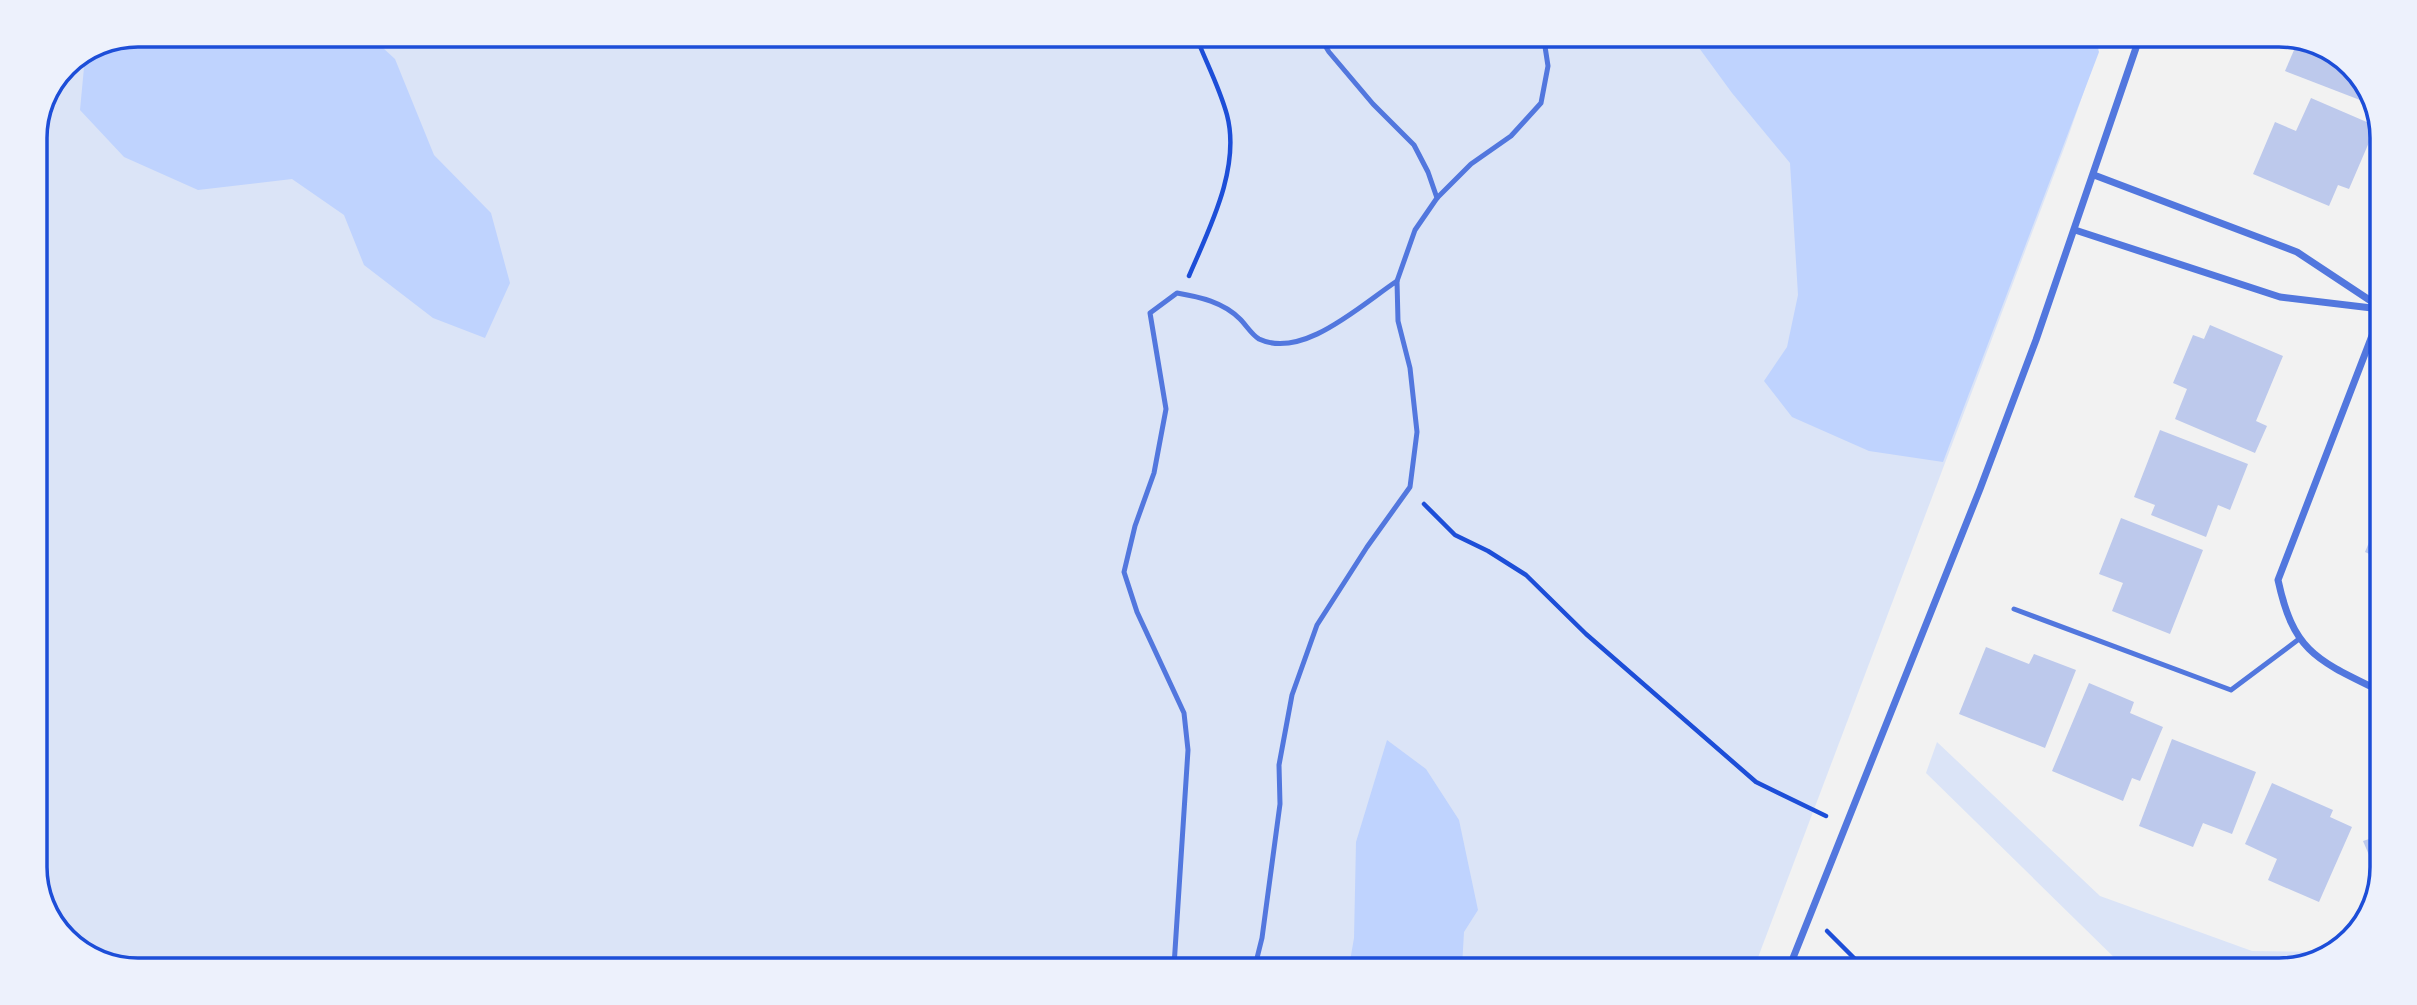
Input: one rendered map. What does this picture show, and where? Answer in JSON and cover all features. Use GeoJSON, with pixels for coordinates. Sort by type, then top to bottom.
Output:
{"type":"FeatureCollection","features":[{"type":"Feature","properties":{"kind":"street"},"geometry":{"type":"LineString","coordinates":[[1793,958],[1980,489],[2075,230],[2136,47]]}},
{"type":"Feature","properties":{"kind":"street"},"geometry":{"type":"LineString","coordinates":[[2094,175],[2297,252],[2370,301]]}},
{"type":"Feature","properties":{"kind":"street"},"geometry":{"type":"LineString","coordinates":[[2075,230],[2280,297],[2370,307]]}},
{"type":"Feature","properties":{"kind":"street"},"geometry":{"type":"LineString","coordinates":[[2370,341],[2278,580],[2284,609],[2299,639],[2327,665],[2370,686]]}},
{"type":"Feature","properties":{"kind":"lane"},"geometry":{"type":"LineString","coordinates":[[1326,47],[1373,104],[1414,145],[1437,198]]}},
{"type":"Feature","properties":{"kind":"lane"},"geometry":{"type":"LineString","coordinates":[[1257,958],[1278,817],[1279,765],[1292,695],[1317,625],[1367,547],[1410,487],[1417,432],[1410,368],[1398,321],[1397,281],[1416,230],[1437,198],[1471,164],[1511,136],[1541,103],[1548,66],[1545,47]]}},
{"type":"Feature","properties":{"kind":"lane"},"geometry":{"type":"LineString","coordinates":[[1175,958],[1188,750],[1184,713],[1137,612],[1124,572],[1135,526],[1154,473],[1166,409],[1150,313],[1177,293],[1206,298],[1239,317],[1258,338],[1287,345],[1322,332],[1397,281]]}},
{"type":"Feature","properties":{"kind":"lane"},"geometry":{"type":"LineString","coordinates":[[2014,609],[2231,690],[2299,639]]}},
{"type":"Feature","properties":{"kind":"path"},"geometry":{"type":"LineString","coordinates":[[1187,281],[1215,215],[1230,166],[1227,116],[1200,47]]}},
{"type":"Feature","properties":{"kind":"path"},"geometry":{"type":"LineString","coordinates":[[1420,501],[1455,535],[1488,551],[1526,575],[1586,634],[1756,782],[1846,825]]}},
{"type":"Feature","properties":{"kind":"path"},"geometry":{"type":"LineString","coordinates":[[1810,913],[1855,958]]}},
{"type":"Feature","properties":{"kind":"shaded area"},"geometry":{"type":"Polygon","coordinates":[[[138,47],[2099,47],[2066,143],[1758,958],[138,958],[121,956],[93,946],[70,927],[52,896],[47,873],[47,132],[50,115],[66,83],[93,59],[109,52],[138,47]]]}},
{"type":"Feature","properties":{"kind":"shaded area"},"geometry":{"type":"Polygon","coordinates":[[[1937,742],[2100,896],[2252,951],[2312,952],[2279,958],[2115,958],[1926,773],[1937,742]]]}},
{"type":"Feature","properties":{"kind":"water"},"geometry":{"type":"Polygon","coordinates":[[[382,47],[395,59],[434,155],[491,213],[510,283],[485,338],[433,318],[364,265],[344,215],[292,179],[198,190],[124,157],[80,110],[84,65],[109,52],[126,48],[382,47]]]}},
{"type":"Feature","properties":{"kind":"water"},"geometry":{"type":"Polygon","coordinates":[[[1698,47],[2098,47],[2099,52],[1943,462],[1869,451],[1792,417],[1764,381],[1787,347],[1798,295],[1790,163],[1732,93],[1698,47]]]}},
{"type":"Feature","properties":{"kind":"water"},"geometry":{"type":"Polygon","coordinates":[[[1387,740],[1426,769],[1459,820],[1478,910],[1464,932],[1463,958],[1351,958],[1354,938],[1356,842],[1387,740]]]}},
{"type":"Feature","properties":{"kind":"building"},"geometry":{"type":"Polygon","coordinates":[[[2295,49],[2314,54],[2347,78],[2361,100],[2285,71],[2295,49]]]}},
{"type":"Feature","properties":{"kind":"building"},"geometry":{"type":"Polygon","coordinates":[[[2311,98],[2368,123],[2370,140],[2349,189],[2338,185],[2329,206],[2253,174],[2275,122],[2296,131],[2311,98]]]}},
{"type":"Feature","properties":{"kind":"building"},"geometry":{"type":"Polygon","coordinates":[[[2210,325],[2283,356],[2256,421],[2267,426],[2255,453],[2175,419],[2187,389],[2173,383],[2193,335],[2204,339],[2210,325]]]}},
{"type":"Feature","properties":{"kind":"building"},"geometry":{"type":"Polygon","coordinates":[[[2160,430],[2248,464],[2230,510],[2218,505],[2206,537],[2151,515],[2155,505],[2134,497],[2160,430]]]}},
{"type":"Feature","properties":{"kind":"building"},"geometry":{"type":"Polygon","coordinates":[[[2121,518],[2203,550],[2170,634],[2112,611],[2123,583],[2099,574],[2121,518]]]}},
{"type":"Feature","properties":{"kind":"building"},"geometry":{"type":"Polygon","coordinates":[[[2370,540],[2370,554],[2365,552],[2370,540]]]}},
{"type":"Feature","properties":{"kind":"building"},"geometry":{"type":"Polygon","coordinates":[[[1986,647],[2029,664],[2034,654],[2076,670],[2045,748],[1959,714],[1986,647]]]}},
{"type":"Feature","properties":{"kind":"building"},"geometry":{"type":"Polygon","coordinates":[[[2089,683],[2134,702],[2130,713],[2163,727],[2140,781],[2132,778],[2123,801],[2052,771],[2089,683]]]}},
{"type":"Feature","properties":{"kind":"building"},"geometry":{"type":"Polygon","coordinates":[[[2172,739],[2256,772],[2232,834],[2203,823],[2193,847],[2139,826],[2172,739]]]}},
{"type":"Feature","properties":{"kind":"building"},"geometry":{"type":"Polygon","coordinates":[[[2272,783],[2333,810],[2330,817],[2352,827],[2319,902],[2268,880],[2277,859],[2245,844],[2272,783]]]}},
{"type":"Feature","properties":{"kind":"building"},"geometry":{"type":"Polygon","coordinates":[[[2370,839],[2370,857],[2363,841],[2370,839]]]}}]}
